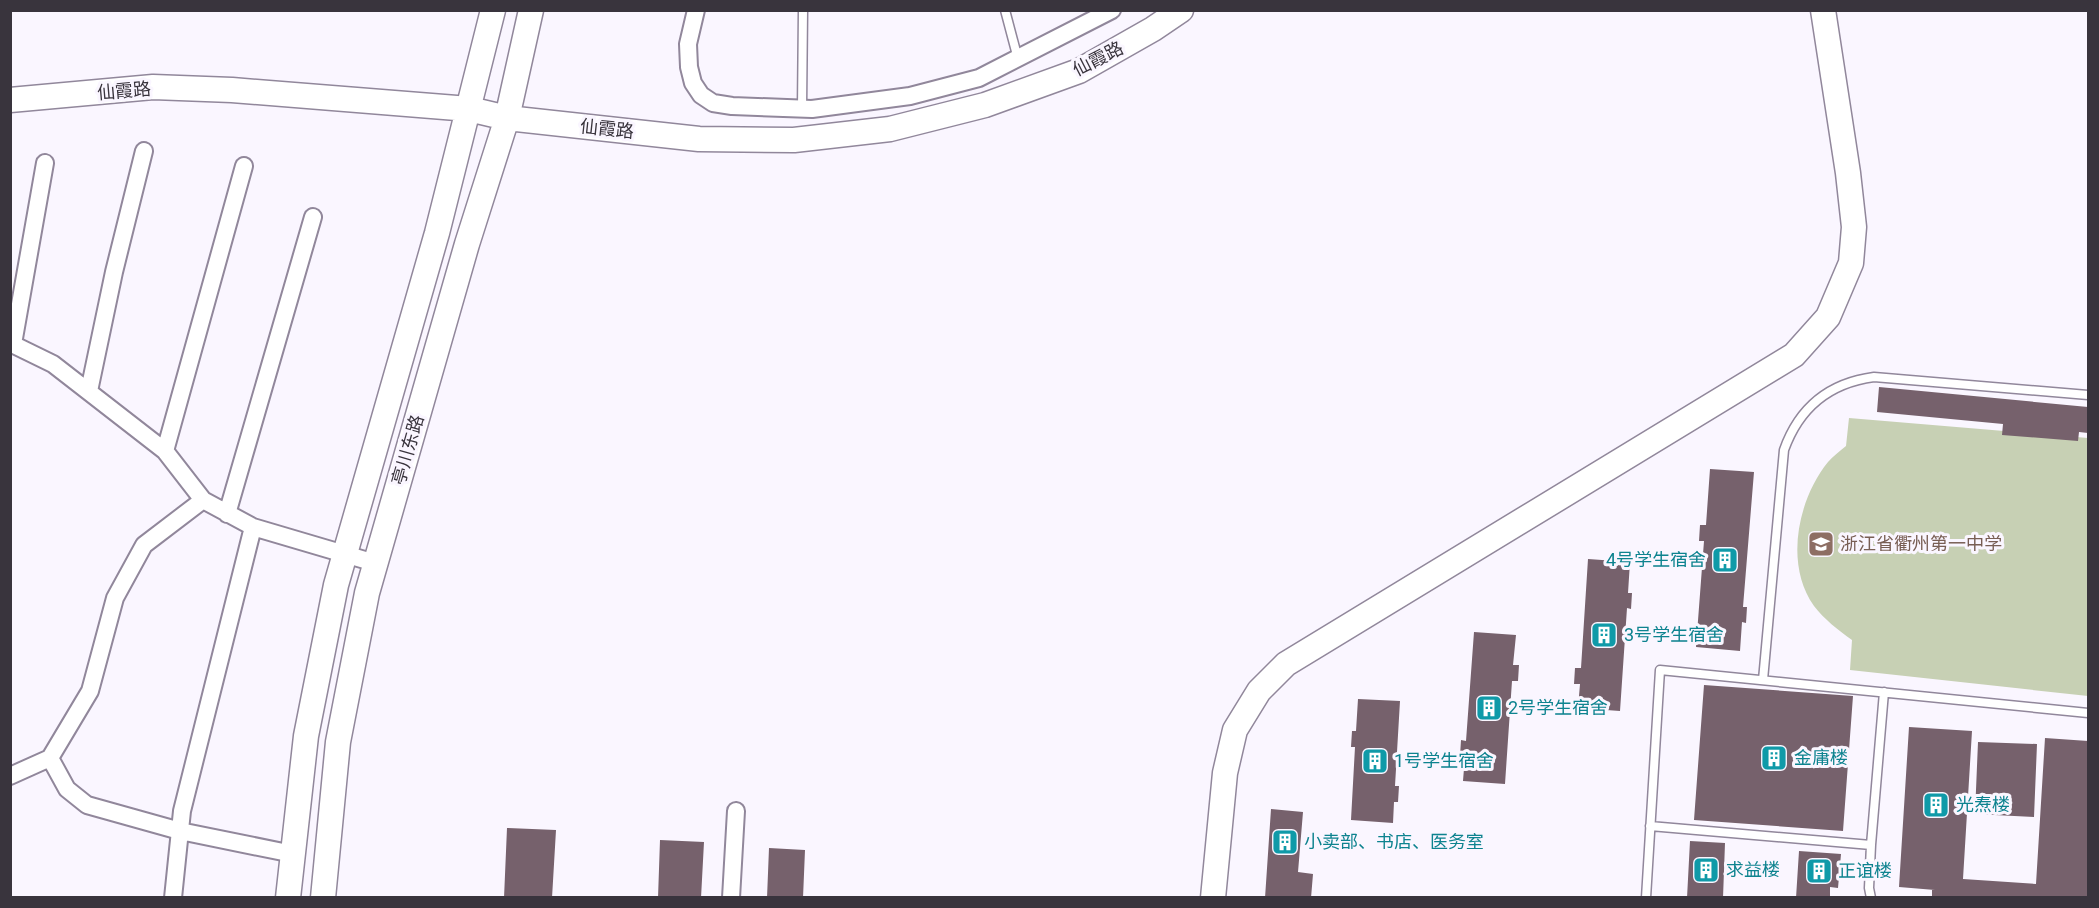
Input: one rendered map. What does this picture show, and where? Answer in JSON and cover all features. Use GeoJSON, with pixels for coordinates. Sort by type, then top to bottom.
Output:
{"type":"FeatureCollection","features":[{"type":"Feature","properties":{"kind":"street","name":"亭川东路"},"geometry":{"type":"LineString","coordinates":[[288,897],[306,736],[336,585],[437,233],[493,10]]}},
{"type":"Feature","properties":{"kind":"street","name":"亭川东路"},"geometry":{"type":"LineString","coordinates":[[323,897],[338,742],[367,593],[467,244],[507,118],[531,10]]}},
{"type":"Feature","properties":{"kind":"street"},"geometry":{"type":"LineString","coordinates":[[696,10],[688,44],[689,68],[693,83],[701,95],[713,103],[732,106],[802,108],[910,96],[979,78],[1112,10]]}},
{"type":"Feature","properties":{"kind":"street","name":"仙霞路"},"geometry":{"type":"LineString","coordinates":[[10,100],[153,87],[232,90],[469,109],[507,118],[699,139],[794,140],[890,129],[985,105],[1079,70],[1153,29],[1180,10]]}},
{"type":"Feature","properties":{"kind":"street"},"geometry":{"type":"LineString","coordinates":[[1213,897],[1225,772],[1235,730],[1259,691],[1286,664],[1794,355],[1828,317],[1851,263],[1854,227],[1823,10]]}},
{"type":"Feature","properties":{"kind":"street"},"geometry":{"type":"LineString","coordinates":[[89,391],[114,272],[144,151]]}},
{"type":"Feature","properties":{"kind":"street"},"geometry":{"type":"LineString","coordinates":[[45,163],[12,344],[53,364],[165,451],[203,500],[253,527],[375,563]]}},
{"type":"Feature","properties":{"kind":"street"},"geometry":{"type":"LineString","coordinates":[[165,451],[244,166]]}},
{"type":"Feature","properties":{"kind":"street"},"geometry":{"type":"LineString","coordinates":[[227,514],[313,218]]}},
{"type":"Feature","properties":{"kind":"street"},"geometry":{"type":"LineString","coordinates":[[10,776],[50,758],[90,691],[115,598],[144,545],[203,500]]}},
{"type":"Feature","properties":{"kind":"street"},"geometry":{"type":"LineString","coordinates":[[173,897],[182,811],[253,527]]}},
{"type":"Feature","properties":{"kind":"street"},"geometry":{"type":"LineString","coordinates":[[50,758],[67,789],[87,805],[180,831],[293,854]]}},
{"type":"Feature","properties":{"kind":"street"},"geometry":{"type":"LineString","coordinates":[[731,897],[736,812]]}},
{"type":"Feature","properties":{"kind":"lane"},"geometry":{"type":"LineString","coordinates":[[802,108],[803,10]]}},
{"type":"Feature","properties":{"kind":"lane"},"geometry":{"type":"LineString","coordinates":[[1005,10],[1018,59]]}},
{"type":"Feature","properties":{"kind":"lane"},"geometry":{"type":"LineString","coordinates":[[1763,680],[1784,450],[1790,432],[1806,410],[1830,390],[1854,380],[1874,377],[2088,395]]}},
{"type":"Feature","properties":{"kind":"lane"},"geometry":{"type":"LineString","coordinates":[[1646,897],[1660,670],[2088,713]]}},
{"type":"Feature","properties":{"kind":"lane"},"geometry":{"type":"LineString","coordinates":[[1871,897],[1869,888],[1870,845],[1884,692]]}},
{"type":"Feature","properties":{"kind":"lane"},"geometry":{"type":"LineString","coordinates":[[1650,826],[1870,845]]}},
{"type":"Feature","properties":{"kind":"green space"},"geometry":{"type":"Polygon","coordinates":[[[1849,418],[2088,438],[2088,696],[1850,670],[1852,640],[1814,606],[1799,571],[1797,552],[1798,532],[1809,494],[1828,462],[1846,446],[1849,418]]]}},
{"type":"Feature","properties":{"kind":"building"},"geometry":{"type":"Polygon","coordinates":[[[1879,387],[2088,407],[2088,433],[2079,432],[2078,441],[2002,435],[2003,424],[1877,412],[1879,387]]]}},
{"type":"Feature","properties":{"kind":"building","name":"4号学生宿舍"},"geometry":{"type":"Polygon","coordinates":[[[1710,469],[1754,472],[1743,607],[1747,607],[1746,623],[1742,622],[1740,651],[1696,647],[1704,541],[1699,541],[1700,525],[1706,525],[1710,469]]]}},
{"type":"Feature","properties":{"kind":"building","name":"3号学生宿舍"},"geometry":{"type":"Polygon","coordinates":[[[1588,559],[1630,562],[1628,593],[1632,593],[1631,609],[1627,608],[1620,711],[1578,708],[1580,684],[1574,684],[1575,668],[1581,668],[1588,559]]]}},
{"type":"Feature","properties":{"kind":"building","name":"2号学生宿舍"},"geometry":{"type":"Polygon","coordinates":[[[1474,632],[1516,635],[1513,665],[1519,665],[1518,681],[1512,681],[1505,784],[1463,781],[1465,756],[1460,756],[1461,740],[1466,741],[1474,632]]]}},
{"type":"Feature","properties":{"kind":"building","name":"金庸楼"},"geometry":{"type":"Polygon","coordinates":[[[1704,685],[1853,696],[1843,831],[1694,820],[1704,685]]]}},
{"type":"Feature","properties":{"kind":"building","name":"1号学生宿舍"},"geometry":{"type":"Polygon","coordinates":[[[1358,699],[1400,701],[1395,786],[1399,786],[1398,802],[1394,802],[1393,823],[1351,820],[1355,747],[1351,747],[1352,731],[1356,731],[1358,699]]]}},
{"type":"Feature","properties":{"kind":"building"},"geometry":{"type":"Polygon","coordinates":[[[1909,727],[1972,731],[1963,879],[2036,884],[2045,738],[2088,741],[2088,898],[1932,898],[1932,890],[1935,890],[1899,887],[1909,727]]]}},
{"type":"Feature","properties":{"kind":"building"},"geometry":{"type":"Polygon","coordinates":[[[1978,742],[2037,744],[2034,817],[1975,814],[1978,742]]]}},
{"type":"Feature","properties":{"kind":"building","name":"小卖部、书店、医务室"},"geometry":{"type":"Polygon","coordinates":[[[1271,809],[1303,812],[1298,872],[1313,874],[1311,898],[1265,898],[1271,809]]]}},
{"type":"Feature","properties":{"kind":"building"},"geometry":{"type":"Polygon","coordinates":[[[507,828],[556,830],[552,898],[504,898],[507,828]]]}},
{"type":"Feature","properties":{"kind":"building"},"geometry":{"type":"Polygon","coordinates":[[[660,840],[704,842],[701,898],[658,898],[660,840]]]}},
{"type":"Feature","properties":{"kind":"building","name":"求益楼"},"geometry":{"type":"Polygon","coordinates":[[[1690,841],[1725,843],[1723,898],[1687,898],[1690,841]]]}},
{"type":"Feature","properties":{"kind":"building"},"geometry":{"type":"Polygon","coordinates":[[[769,848],[805,850],[803,898],[767,898],[769,848]]]}},
{"type":"Feature","properties":{"kind":"building","name":"正谊楼"},"geometry":{"type":"Polygon","coordinates":[[[1799,851],[1841,854],[1838,888],[1830,887],[1830,898],[1796,898],[1799,851]]]}},
{"type":"Feature","properties":{"kind":"place","name":"浙江省衢州第一中学"},"geometry":{"type":"Point","coordinates":[1821,544]}},
{"type":"Feature","properties":{"kind":"place","name":"4号学生宿舍"},"geometry":{"type":"Point","coordinates":[1725,560]}},
{"type":"Feature","properties":{"kind":"place","name":"3号学生宿舍"},"geometry":{"type":"Point","coordinates":[1604,635]}},
{"type":"Feature","properties":{"kind":"place","name":"2号学生宿舍"},"geometry":{"type":"Point","coordinates":[1489,708]}},
{"type":"Feature","properties":{"kind":"place","name":"金庸楼"},"geometry":{"type":"Point","coordinates":[1774,758]}},
{"type":"Feature","properties":{"kind":"place","name":"1号学生宿舍"},"geometry":{"type":"Point","coordinates":[1375,761]}},
{"type":"Feature","properties":{"kind":"place","name":"光焘楼"},"geometry":{"type":"Point","coordinates":[1936,805]}},
{"type":"Feature","properties":{"kind":"place","name":"小卖部、书店、医务室"},"geometry":{"type":"Point","coordinates":[1285,842]}},
{"type":"Feature","properties":{"kind":"place","name":"求益楼"},"geometry":{"type":"Point","coordinates":[1706,870]}},
{"type":"Feature","properties":{"kind":"place","name":"正谊楼"},"geometry":{"type":"Point","coordinates":[1819,871]}}]}
